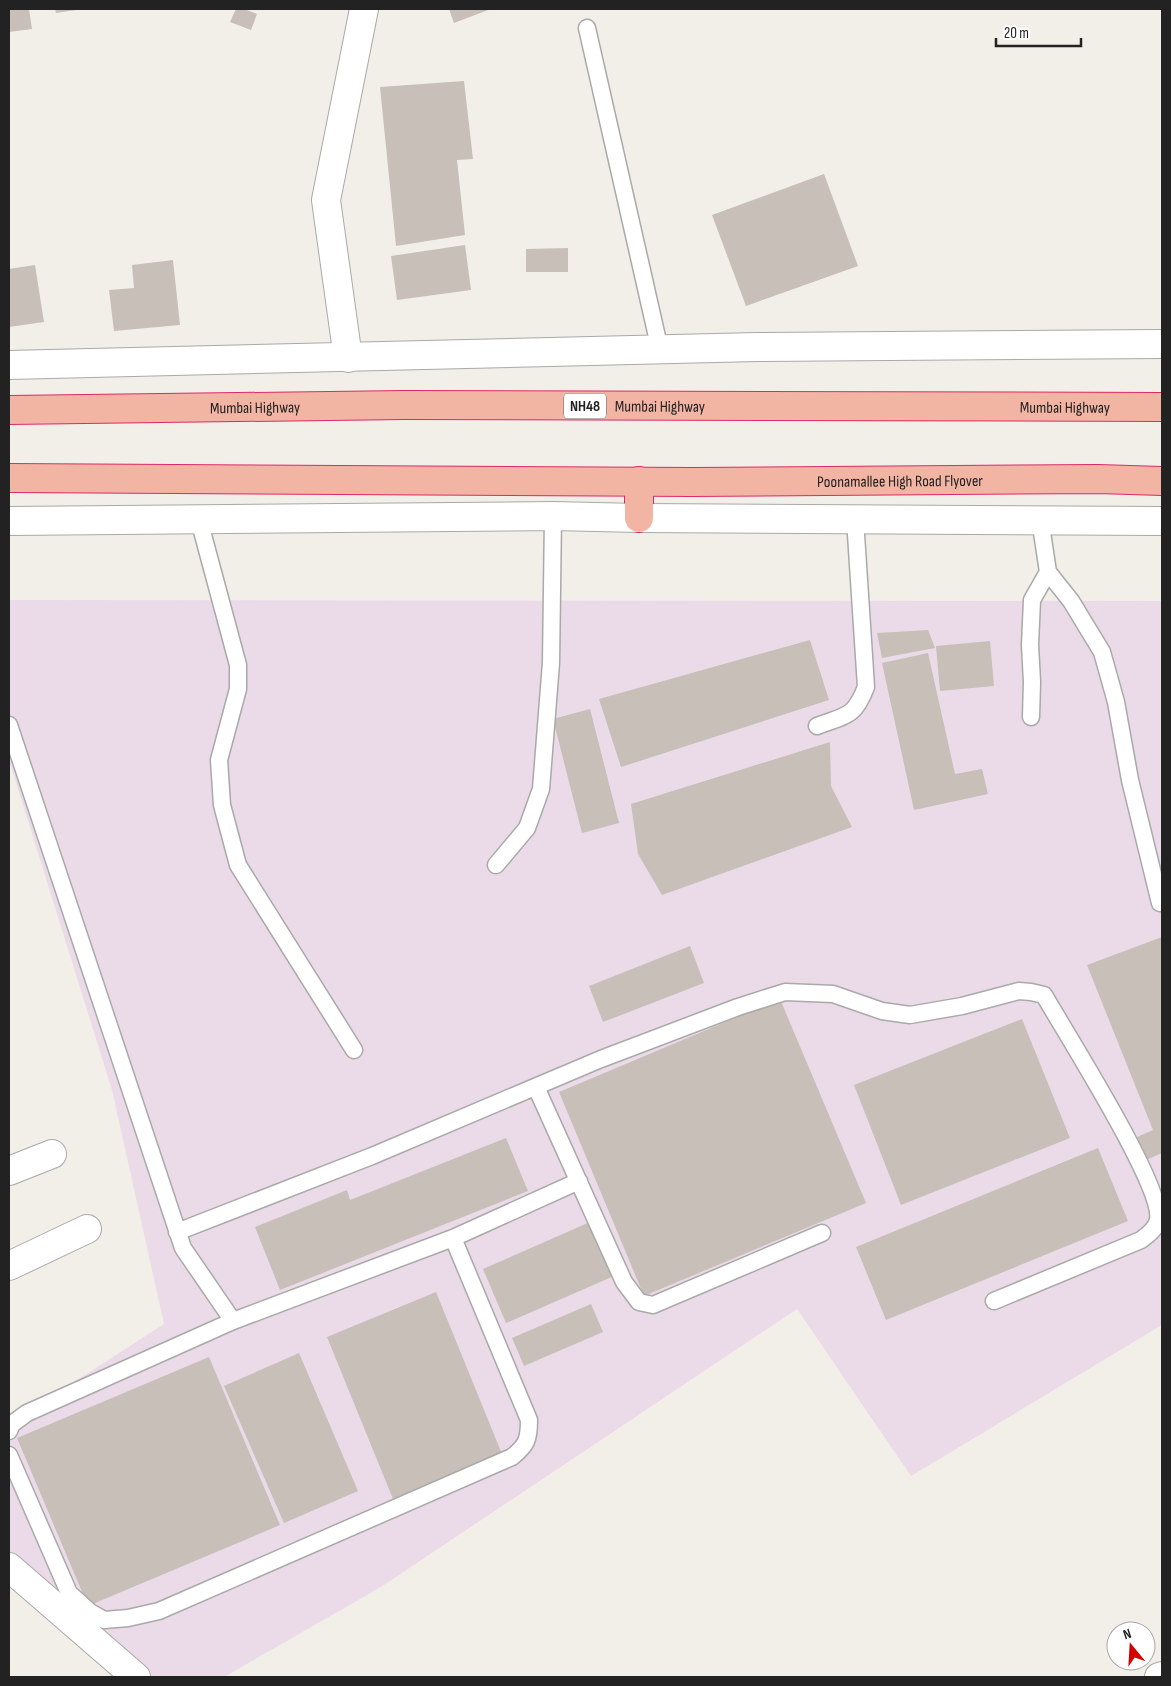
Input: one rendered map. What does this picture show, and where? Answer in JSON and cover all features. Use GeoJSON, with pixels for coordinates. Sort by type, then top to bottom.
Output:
{"type":"FeatureCollection","features":[{"type":"Feature","properties":{"kind":"highway","name":"Mumbai Highway"},"geometry":{"type":"LineString","coordinates":[[9,410],[394,406],[1162,407]]}},
{"type":"Feature","properties":{"kind":"highway"},"geometry":{"type":"LineString","coordinates":[[9,478],[639,481],[639,518]]}},
{"type":"Feature","properties":{"kind":"highway","name":"Poonamallee High Road Flyover"},"geometry":{"type":"LineString","coordinates":[[639,481],[1098,479],[1162,481]]}},
{"type":"Feature","properties":{"kind":"street"},"geometry":{"type":"LineString","coordinates":[[348,358],[326,200],[364,9]]}},
{"type":"Feature","properties":{"kind":"street"},"geometry":{"type":"LineString","coordinates":[[9,365],[660,350],[1162,344]]}},
{"type":"Feature","properties":{"kind":"street"},"geometry":{"type":"LineString","coordinates":[[9,521],[552,516],[1162,521]]}},
{"type":"Feature","properties":{"kind":"street"},"geometry":{"type":"LineString","coordinates":[[9,1171],[52,1154]]}},
{"type":"Feature","properties":{"kind":"street"},"geometry":{"type":"LineString","coordinates":[[9,1266],[87,1229]]}},
{"type":"Feature","properties":{"kind":"street"},"geometry":{"type":"LineString","coordinates":[[9,1567],[136,1677]]}},
{"type":"Feature","properties":{"kind":"lane"},"geometry":{"type":"LineString","coordinates":[[587,28],[660,350]]}},
{"type":"Feature","properties":{"kind":"lane"},"geometry":{"type":"LineString","coordinates":[[496,865],[527,828],[541,788],[551,663],[552,516]]}},
{"type":"Feature","properties":{"kind":"lane"},"geometry":{"type":"LineString","coordinates":[[817,726],[851,714],[859,705],[866,687],[854,519]]}},
{"type":"Feature","properties":{"kind":"lane"},"geometry":{"type":"LineString","coordinates":[[199,520],[238,665],[238,689],[219,760],[222,805],[238,865],[354,1050]]}},
{"type":"Feature","properties":{"kind":"lane"},"geometry":{"type":"LineString","coordinates":[[1040,520],[1048,572],[1071,600],[1102,652],[1116,702],[1130,780],[1160,903]]}},
{"type":"Feature","properties":{"kind":"lane"},"geometry":{"type":"LineString","coordinates":[[1031,717],[1030,644],[1032,600],[1048,572]]}},
{"type":"Feature","properties":{"kind":"lane"},"geometry":{"type":"LineString","coordinates":[[9,725],[183,1248],[233,1322]]}},
{"type":"Feature","properties":{"kind":"lane"},"geometry":{"type":"LineString","coordinates":[[177,1232],[372,1156],[601,1059],[738,1007],[785,992],[833,994],[882,1011],[910,1015],[962,1006],[1019,991],[1031,992],[1044,995],[1128,1139],[1156,1202],[1158,1220],[1153,1230],[1141,1240],[994,1301]]}},
{"type":"Feature","properties":{"kind":"lane"},"geometry":{"type":"LineString","coordinates":[[536,1087],[624,1282],[639,1302],[653,1305],[822,1233]]}},
{"type":"Feature","properties":{"kind":"lane"},"geometry":{"type":"LineString","coordinates":[[9,1431],[12,1424],[27,1413],[233,1322],[453,1238],[579,1181]]}},
{"type":"Feature","properties":{"kind":"lane"},"geometry":{"type":"LineString","coordinates":[[9,1455],[15,1487],[70,1593],[90,1612],[104,1620],[128,1618],[159,1611],[512,1457],[524,1447],[529,1434],[529,1420],[453,1238]]}},
{"type":"Feature","properties":{"kind":"shaded area"},"geometry":{"type":"Polygon","coordinates":[[[9,600],[1162,601],[1162,1325],[911,1476],[797,1309],[381,1587],[224,1677],[113,1677],[31,1601],[9,1565],[9,1424],[164,1324],[112,1090],[9,760],[9,600]]]}},
{"type":"Feature","properties":{"kind":"building"},"geometry":{"type":"Polygon","coordinates":[[[9,9],[29,9],[32,29],[9,32],[9,9]]]}},
{"type":"Feature","properties":{"kind":"building"},"geometry":{"type":"Polygon","coordinates":[[[55,9],[76,9],[76,10],[56,13],[55,9]]]}},
{"type":"Feature","properties":{"kind":"building"},"geometry":{"type":"Polygon","coordinates":[[[236,9],[244,9],[257,14],[251,30],[230,22],[236,9]]]}},
{"type":"Feature","properties":{"kind":"building"},"geometry":{"type":"Polygon","coordinates":[[[449,9],[491,9],[454,23],[449,9]]]}},
{"type":"Feature","properties":{"kind":"building"},"geometry":{"type":"Polygon","coordinates":[[[464,81],[473,159],[457,160],[465,235],[396,246],[380,87],[464,81]]]}},
{"type":"Feature","properties":{"kind":"building"},"geometry":{"type":"Polygon","coordinates":[[[824,174],[858,266],[746,306],[712,215],[824,174]]]}},
{"type":"Feature","properties":{"kind":"building"},"geometry":{"type":"Polygon","coordinates":[[[465,245],[471,290],[397,300],[391,256],[465,245]]]}},
{"type":"Feature","properties":{"kind":"building"},"geometry":{"type":"Polygon","coordinates":[[[568,248],[568,272],[526,272],[526,249],[568,248]]]}},
{"type":"Feature","properties":{"kind":"building"},"geometry":{"type":"Polygon","coordinates":[[[173,260],[180,325],[114,331],[109,290],[134,288],[132,265],[173,260]]]}},
{"type":"Feature","properties":{"kind":"building"},"geometry":{"type":"Polygon","coordinates":[[[35,265],[44,322],[9,327],[9,269],[35,265]]]}},
{"type":"Feature","properties":{"kind":"building"},"geometry":{"type":"Polygon","coordinates":[[[928,630],[935,648],[882,658],[877,633],[928,630]]]}},
{"type":"Feature","properties":{"kind":"building"},"geometry":{"type":"Polygon","coordinates":[[[810,640],[829,700],[621,767],[599,699],[810,640]]]}},
{"type":"Feature","properties":{"kind":"building"},"geometry":{"type":"Polygon","coordinates":[[[990,641],[994,686],[940,691],[936,646],[990,641]]]}},
{"type":"Feature","properties":{"kind":"building"},"geometry":{"type":"Polygon","coordinates":[[[928,653],[955,774],[982,769],[988,794],[914,810],[882,663],[928,653]]]}},
{"type":"Feature","properties":{"kind":"building"},"geometry":{"type":"Polygon","coordinates":[[[590,709],[619,823],[582,833],[553,719],[590,709]]]}},
{"type":"Feature","properties":{"kind":"building"},"geometry":{"type":"Polygon","coordinates":[[[830,742],[831,786],[852,827],[662,895],[638,854],[631,804],[830,742]]]}},
{"type":"Feature","properties":{"kind":"building"},"geometry":{"type":"Polygon","coordinates":[[[1162,937],[1162,1153],[1146,1160],[1137,1137],[1153,1130],[1087,965],[1162,937]]]}},
{"type":"Feature","properties":{"kind":"building"},"geometry":{"type":"Polygon","coordinates":[[[690,946],[704,983],[603,1022],[589,986],[690,946]]]}},
{"type":"Feature","properties":{"kind":"building"},"geometry":{"type":"Polygon","coordinates":[[[780,999],[866,1203],[644,1296],[559,1092],[780,999]]]}},
{"type":"Feature","properties":{"kind":"building"},"geometry":{"type":"Polygon","coordinates":[[[1022,1019],[1070,1138],[901,1205],[854,1085],[1022,1019]]]}},
{"type":"Feature","properties":{"kind":"building"},"geometry":{"type":"Polygon","coordinates":[[[506,1138],[528,1191],[280,1290],[255,1227],[347,1190],[350,1200],[506,1138]]]}},
{"type":"Feature","properties":{"kind":"building"},"geometry":{"type":"Polygon","coordinates":[[[1098,1148],[1128,1221],[886,1320],[856,1247],[1098,1148]]]}},
{"type":"Feature","properties":{"kind":"building"},"geometry":{"type":"Polygon","coordinates":[[[590,1222],[614,1276],[506,1323],[483,1269],[590,1222]]]}},
{"type":"Feature","properties":{"kind":"building"},"geometry":{"type":"Polygon","coordinates":[[[436,1292],[502,1454],[393,1499],[327,1337],[436,1292]]]}},
{"type":"Feature","properties":{"kind":"building"},"geometry":{"type":"Polygon","coordinates":[[[591,1304],[603,1332],[524,1366],[512,1338],[591,1304]]]}},
{"type":"Feature","properties":{"kind":"building"},"geometry":{"type":"Polygon","coordinates":[[[299,1353],[358,1491],[284,1523],[224,1386],[299,1353]]]}},
{"type":"Feature","properties":{"kind":"building"},"geometry":{"type":"Polygon","coordinates":[[[209,1357],[280,1525],[88,1606],[17,1438],[209,1357]]]}}]}
